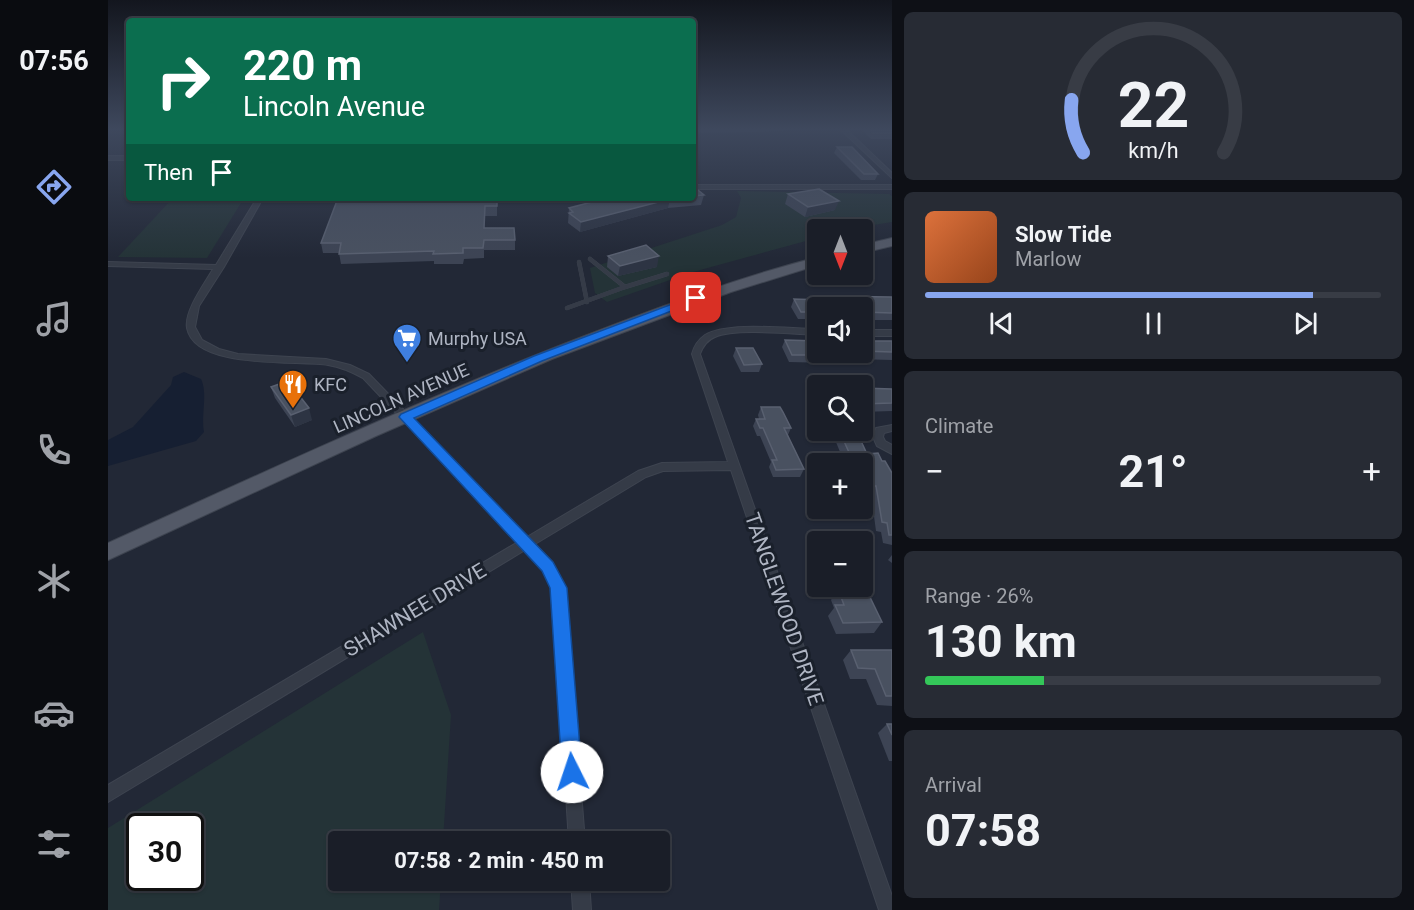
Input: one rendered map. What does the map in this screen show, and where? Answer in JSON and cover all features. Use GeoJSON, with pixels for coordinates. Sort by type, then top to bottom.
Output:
{"type":"FeatureCollection","features":[{"type":"Feature","properties":{"kind":"main road"},"geometry":{"type":"LineString","coordinates":[[873,246],[892,242]]}},
{"type":"Feature","properties":{"kind":"main road","name":"LINCOLN AVENUE"},"geometry":{"type":"LineString","coordinates":[[108,552],[406,417],[608,330],[716,291],[807,264]]}},
{"type":"Feature","properties":{"kind":"street"},"geometry":{"type":"LineString","coordinates":[[696,187],[892,187]]}},
{"type":"Feature","properties":{"kind":"street"},"geometry":{"type":"LineString","coordinates":[[258,201],[192,314],[192,330],[201,343],[220,353],[234,357],[312,360],[347,367],[374,384],[548,566],[559,588],[576,831]]}},
{"type":"Feature","properties":{"kind":"street"},"geometry":{"type":"LineString","coordinates":[[108,264],[220,267]]}},
{"type":"Feature","properties":{"kind":"street","name":"TANGLEWOOD DRIVE"},"geometry":{"type":"LineString","coordinates":[[807,332],[734,332],[706,338],[697,347],[696,354],[888,910]]}},
{"type":"Feature","properties":{"kind":"street"},"geometry":{"type":"LineString","coordinates":[[873,333],[892,333]]}},
{"type":"Feature","properties":{"kind":"street"},"geometry":{"type":"LineString","coordinates":[[892,428],[880,430],[878,437],[881,443],[892,450]]}},
{"type":"Feature","properties":{"kind":"street","name":"SHAWNEE DRIVE"},"geometry":{"type":"LineString","coordinates":[[108,794],[649,470],[675,466],[734,466]]}},
{"type":"Feature","properties":{"kind":"street"},"geometry":{"type":"LineString","coordinates":[[581,891],[582,910]]}},
{"type":"Feature","properties":{"kind":"lane"},"geometry":{"type":"LineString","coordinates":[[590,259],[625,287]]}},
{"type":"Feature","properties":{"kind":"lane"},"geometry":{"type":"LineString","coordinates":[[579,262],[587,302]]}},
{"type":"Feature","properties":{"kind":"lane"},"geometry":{"type":"LineString","coordinates":[[598,265],[609,262]]}},
{"type":"Feature","properties":{"kind":"lane"},"geometry":{"type":"LineString","coordinates":[[567,308],[667,274]]}},
{"type":"Feature","properties":{"kind":"shaded area"},"geometry":{"type":"Polygon","coordinates":[[[737,191],[889,194],[892,196],[892,222],[873,225],[873,219],[807,219],[807,241],[693,272],[607,302],[595,293],[590,268],[722,225],[736,217],[741,198],[737,191]]]}},
{"type":"Feature","properties":{"kind":"shaded area"},"geometry":{"type":"Polygon","coordinates":[[[170,201],[242,201],[207,258],[118,257],[170,201]]]}},
{"type":"Feature","properties":{"kind":"shaded area"},"geometry":{"type":"Polygon","coordinates":[[[423,632],[451,715],[444,831],[328,831],[328,891],[440,891],[439,910],[108,910],[108,828],[126,817],[126,891],[204,891],[204,813],[132,813],[423,632]]]}},
{"type":"Feature","properties":{"kind":"water"},"geometry":{"type":"Polygon","coordinates":[[[184,372],[201,379],[203,385],[204,432],[196,441],[108,466],[108,440],[133,427],[171,385],[173,377],[184,372]]]}},
{"type":"Feature","properties":{"kind":"building"},"geometry":{"type":"Polygon","coordinates":[[[696,188],[704,195],[696,196],[696,188]]]}},
{"type":"Feature","properties":{"kind":"building"},"geometry":{"type":"Polygon","coordinates":[[[819,189],[839,201],[808,207],[788,194],[819,189]]]}},
{"type":"Feature","properties":{"kind":"building"},"geometry":{"type":"Polygon","coordinates":[[[337,201],[497,201],[497,206],[485,206],[484,228],[514,228],[515,240],[484,240],[483,248],[463,248],[463,253],[433,254],[434,251],[339,254],[341,243],[321,243],[337,201]]]}},
{"type":"Feature","properties":{"kind":"building"},"geometry":{"type":"Polygon","coordinates":[[[596,201],[662,201],[581,222],[569,213],[573,212],[569,208],[596,201]]]}},
{"type":"Feature","properties":{"kind":"building"},"geometry":{"type":"Polygon","coordinates":[[[646,245],[659,256],[620,266],[608,256],[646,245]]]}},
{"type":"Feature","properties":{"kind":"building"},"geometry":{"type":"Polygon","coordinates":[[[822,296],[892,297],[892,313],[873,312],[873,297],[822,296]]]}},
{"type":"Feature","properties":{"kind":"building"},"geometry":{"type":"Polygon","coordinates":[[[794,299],[807,299],[807,312],[801,312],[794,299]]]}},
{"type":"Feature","properties":{"kind":"building"},"geometry":{"type":"Polygon","coordinates":[[[785,340],[807,341],[807,355],[792,355],[785,340]]]}},
{"type":"Feature","properties":{"kind":"building"},"geometry":{"type":"Polygon","coordinates":[[[873,341],[892,341],[892,352],[873,351],[873,341]]]}},
{"type":"Feature","properties":{"kind":"building"},"geometry":{"type":"Polygon","coordinates":[[[736,348],[753,348],[762,364],[744,365],[736,348]]]}},
{"type":"Feature","properties":{"kind":"building"},"geometry":{"type":"Polygon","coordinates":[[[288,381],[309,408],[291,415],[271,387],[288,381]]]}},
{"type":"Feature","properties":{"kind":"building"},"geometry":{"type":"Polygon","coordinates":[[[873,388],[892,389],[892,403],[873,404],[873,388]]]}},
{"type":"Feature","properties":{"kind":"building"},"geometry":{"type":"Polygon","coordinates":[[[761,407],[780,407],[791,428],[784,428],[804,469],[776,470],[772,460],[777,460],[763,428],[760,428],[756,419],[765,419],[761,407]]]}},
{"type":"Feature","properties":{"kind":"building"},"geometry":{"type":"Polygon","coordinates":[[[844,441],[861,441],[867,453],[849,453],[844,441]]]}},
{"type":"Feature","properties":{"kind":"building"},"geometry":{"type":"Polygon","coordinates":[[[873,453],[878,453],[892,473],[892,535],[889,535],[887,523],[882,522],[876,486],[873,486],[873,453]]]}},
{"type":"Feature","properties":{"kind":"building"},"geometry":{"type":"Polygon","coordinates":[[[841,597],[870,597],[882,622],[843,623],[835,605],[844,605],[841,597]]]}},
{"type":"Feature","properties":{"kind":"building"},"geometry":{"type":"Polygon","coordinates":[[[851,650],[892,650],[892,696],[886,696],[875,669],[858,668],[851,650]]]}},
{"type":"Feature","properties":{"kind":"building"},"geometry":{"type":"Polygon","coordinates":[[[887,724],[892,724],[892,735],[887,724]]]}},
{"type":"Feature","properties":{"kind":"place","name":"Murphy USA"},"geometry":{"type":"Point","coordinates":[407,364]}},
{"type":"Feature","properties":{"kind":"place","name":"KFC"},"geometry":{"type":"Point","coordinates":[293,410]}},
{"type":"Feature","properties":{"kind":"route"},"geometry":{"type":"LineString","coordinates":[[572,772],[559,588],[555,578],[548,566],[406,417],[538,358],[696,298]]}}]}
